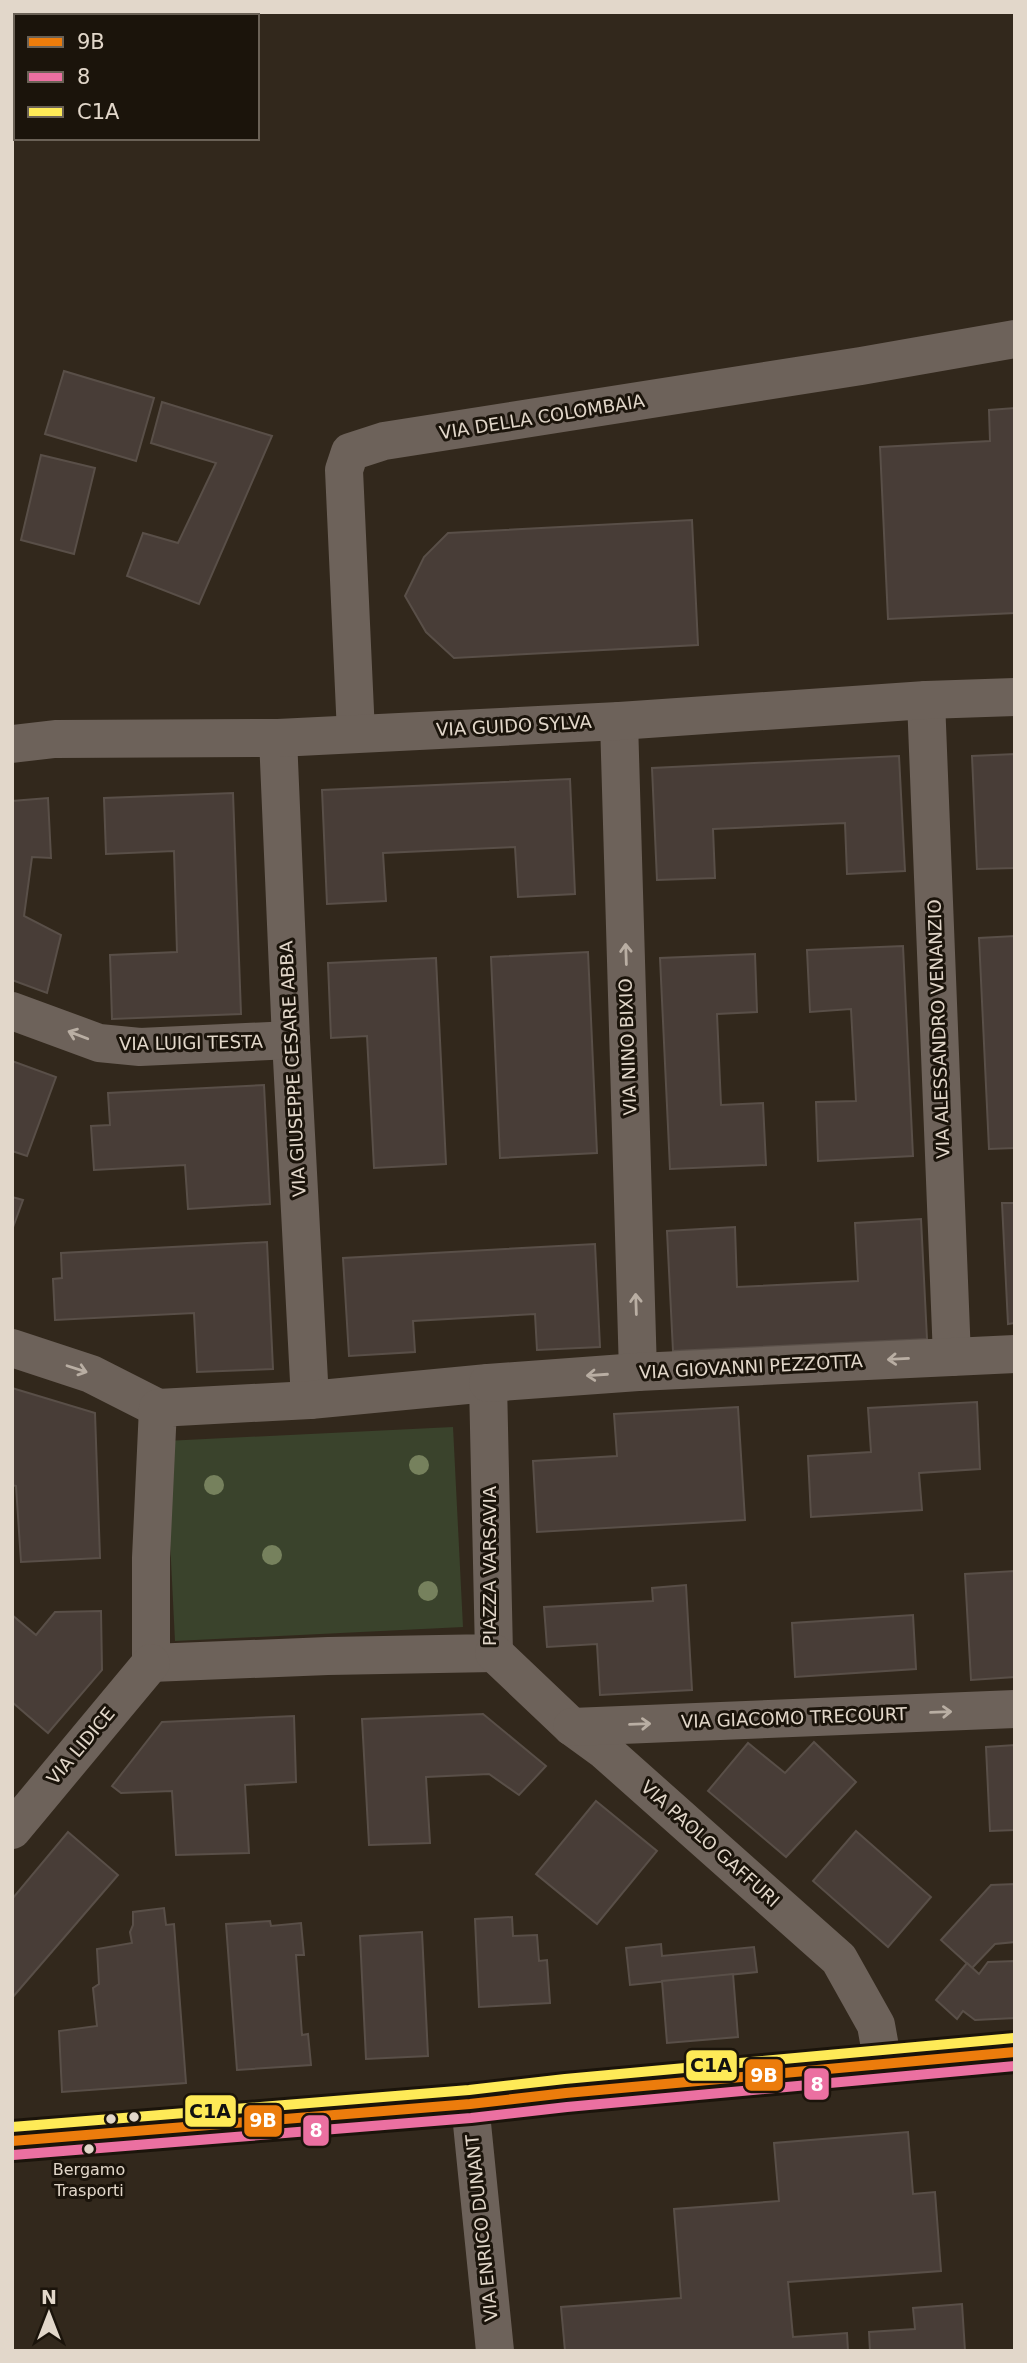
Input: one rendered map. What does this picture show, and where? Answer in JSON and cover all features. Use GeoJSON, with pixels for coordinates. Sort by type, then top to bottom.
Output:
{"type":"FeatureCollection","features":[{"type":"Feature","properties":{"kind":"street","name":"VIA DELLA COLOMBAIA"},"geometry":{"type":"LineString","coordinates":[[356,733],[344,470],[350,452],[384,441],[819,373],[1015,339]]}},
{"type":"Feature","properties":{"kind":"street","name":"VIA GUIDO SYLVA"},"geometry":{"type":"LineString","coordinates":[[12,744],[55,740],[278,738],[1015,697]]}},
{"type":"Feature","properties":{"kind":"street","name":"VIA ALESSANDRO VENANZIO"},"geometry":{"type":"LineString","coordinates":[[926,701],[952,1357]]}},
{"type":"Feature","properties":{"kind":"street","name":"VIA NINO BIXIO"},"geometry":{"type":"LineString","coordinates":[[619,721],[638,1372]]}},
{"type":"Feature","properties":{"kind":"street","name":"VIA GIUSEPPE CESARE ABBA"},"geometry":{"type":"LineString","coordinates":[[278,738],[310,1400]]}},
{"type":"Feature","properties":{"kind":"street","name":"VIA LUIGI TESTA"},"geometry":{"type":"LineString","coordinates":[[12,1011],[99,1043],[141,1047],[291,1040]]}},
{"type":"Feature","properties":{"kind":"street"},"geometry":{"type":"LineString","coordinates":[[12,1348],[91,1374],[158,1408],[310,1400],[488,1383]]}},
{"type":"Feature","properties":{"kind":"street","name":"VIA GIOVANNI PEZZOTTA"},"geometry":{"type":"LineString","coordinates":[[488,1383],[638,1372],[1015,1354]]}},
{"type":"Feature","properties":{"kind":"street","name":"PIAZZA VARSAVIA"},"geometry":{"type":"LineString","coordinates":[[150,1663],[494,1653],[488,1383]]}},
{"type":"Feature","properties":{"kind":"street"},"geometry":{"type":"LineString","coordinates":[[150,1663],[151,1558],[158,1408]]}},
{"type":"Feature","properties":{"kind":"street","name":"VIA PAOLO GAFFURI"},"geometry":{"type":"LineString","coordinates":[[494,1653],[572,1727],[605,1751],[839,1959],[876,2025],[883,2064]]}},
{"type":"Feature","properties":{"kind":"street","name":"VIA LIDICE"},"geometry":{"type":"LineString","coordinates":[[12,1829],[150,1663]]}},
{"type":"Feature","properties":{"kind":"street","name":"VIA GIACOMO TRECOURT"},"geometry":{"type":"LineString","coordinates":[[572,1727],[1015,1709]]}},
{"type":"Feature","properties":{"kind":"street"},"geometry":{"type":"LineString","coordinates":[[12,2141],[470,2104],[1015,2052]]}},
{"type":"Feature","properties":{"kind":"street","name":"VIA ENRICO DUNANT"},"geometry":{"type":"LineString","coordinates":[[470,2104],[495,2351]]}},
{"type":"Feature","properties":{"kind":"green space"},"geometry":{"type":"Polygon","coordinates":[[[453,1427],[463,1627],[175,1641],[165,1441],[453,1427]]]}},
{"type":"Feature","properties":{"kind":"building"},"geometry":{"type":"Polygon","coordinates":[[[64,371],[154,398],[136,461],[45,434],[64,371]]]}},
{"type":"Feature","properties":{"kind":"building"},"geometry":{"type":"Polygon","coordinates":[[[162,402],[272,436],[199,604],[127,576],[143,533],[178,543],[216,463],[151,443],[162,402]]]}},
{"type":"Feature","properties":{"kind":"building"},"geometry":{"type":"Polygon","coordinates":[[[1015,408],[1015,613],[888,619],[880,447],[990,441],[989,410],[1015,408]]]}},
{"type":"Feature","properties":{"kind":"building"},"geometry":{"type":"Polygon","coordinates":[[[41,455],[95,468],[74,554],[21,540],[41,455]]]}},
{"type":"Feature","properties":{"kind":"building"},"geometry":{"type":"Polygon","coordinates":[[[692,520],[698,645],[454,658],[426,632],[405,596],[424,557],[448,533],[692,520]]]}},
{"type":"Feature","properties":{"kind":"building"},"geometry":{"type":"Polygon","coordinates":[[[1015,754],[1015,868],[977,869],[972,756],[1015,754]]]}},
{"type":"Feature","properties":{"kind":"building"},"geometry":{"type":"Polygon","coordinates":[[[899,756],[905,871],[847,874],[845,823],[713,829],[715,878],[657,880],[652,768],[899,756]]]}},
{"type":"Feature","properties":{"kind":"building"},"geometry":{"type":"Polygon","coordinates":[[[570,779],[575,894],[518,897],[515,847],[383,853],[386,901],[327,904],[322,790],[570,779]]]}},
{"type":"Feature","properties":{"kind":"building"},"geometry":{"type":"Polygon","coordinates":[[[233,793],[241,1014],[112,1019],[110,955],[177,952],[174,851],[106,854],[104,798],[233,793]]]}},
{"type":"Feature","properties":{"kind":"building"},"geometry":{"type":"Polygon","coordinates":[[[48,798],[51,858],[32,857],[24,916],[61,935],[47,993],[12,980],[12,801],[48,798]]]}},
{"type":"Feature","properties":{"kind":"building"},"geometry":{"type":"Polygon","coordinates":[[[1015,936],[1015,1148],[989,1149],[979,938],[1015,936]]]}},
{"type":"Feature","properties":{"kind":"building"},"geometry":{"type":"Polygon","coordinates":[[[903,946],[913,1156],[818,1161],[816,1102],[856,1101],[851,1009],[810,1012],[807,950],[903,946]]]}},
{"type":"Feature","properties":{"kind":"building"},"geometry":{"type":"Polygon","coordinates":[[[588,952],[597,1153],[500,1158],[491,957],[588,952]]]}},
{"type":"Feature","properties":{"kind":"building"},"geometry":{"type":"Polygon","coordinates":[[[755,954],[757,1012],[717,1014],[721,1105],[763,1103],[766,1165],[670,1169],[660,958],[755,954]]]}},
{"type":"Feature","properties":{"kind":"building"},"geometry":{"type":"Polygon","coordinates":[[[436,958],[446,1164],[374,1168],[367,1036],[331,1038],[328,963],[436,958]]]}},
{"type":"Feature","properties":{"kind":"building"},"geometry":{"type":"Polygon","coordinates":[[[12,1061],[56,1077],[27,1156],[12,1151],[12,1061]]]}},
{"type":"Feature","properties":{"kind":"building"},"geometry":{"type":"Polygon","coordinates":[[[264,1085],[270,1204],[188,1209],[185,1165],[94,1170],[91,1126],[110,1125],[108,1093],[264,1085]]]}},
{"type":"Feature","properties":{"kind":"building"},"geometry":{"type":"Polygon","coordinates":[[[12,1197],[23,1200],[12,1230],[12,1197]]]}},
{"type":"Feature","properties":{"kind":"building"},"geometry":{"type":"Polygon","coordinates":[[[1002,1203],[1015,1203],[1015,1323],[1008,1324],[1002,1203]]]}},
{"type":"Feature","properties":{"kind":"building"},"geometry":{"type":"Polygon","coordinates":[[[921,1219],[927,1339],[673,1351],[667,1231],[735,1227],[737,1287],[858,1281],[855,1223],[921,1219]]]}},
{"type":"Feature","properties":{"kind":"building"},"geometry":{"type":"Polygon","coordinates":[[[267,1242],[273,1369],[197,1372],[194,1313],[55,1320],[53,1279],[62,1278],[61,1253],[267,1242]]]}},
{"type":"Feature","properties":{"kind":"building"},"geometry":{"type":"Polygon","coordinates":[[[595,1244],[600,1347],[537,1350],[535,1314],[413,1321],[415,1352],[349,1356],[343,1258],[595,1244]]]}},
{"type":"Feature","properties":{"kind":"building"},"geometry":{"type":"Polygon","coordinates":[[[12,1388],[95,1413],[100,1558],[21,1562],[16,1486],[12,1485],[12,1388]]]}},
{"type":"Feature","properties":{"kind":"building"},"geometry":{"type":"Polygon","coordinates":[[[977,1402],[980,1469],[919,1473],[922,1510],[811,1517],[808,1456],[871,1452],[868,1408],[977,1402]]]}},
{"type":"Feature","properties":{"kind":"building"},"geometry":{"type":"Polygon","coordinates":[[[738,1407],[745,1520],[537,1532],[533,1461],[617,1456],[614,1414],[738,1407]]]}},
{"type":"Feature","properties":{"kind":"building"},"geometry":{"type":"Polygon","coordinates":[[[1015,1571],[1015,1677],[971,1680],[965,1574],[1015,1571]]]}},
{"type":"Feature","properties":{"kind":"building"},"geometry":{"type":"Polygon","coordinates":[[[686,1585],[692,1690],[600,1695],[597,1644],[547,1647],[544,1607],[653,1601],[652,1588],[686,1585]]]}},
{"type":"Feature","properties":{"kind":"building"},"geometry":{"type":"Polygon","coordinates":[[[101,1611],[102,1670],[48,1733],[12,1702],[12,1615],[36,1635],[55,1612],[101,1611]]]}},
{"type":"Feature","properties":{"kind":"building"},"geometry":{"type":"Polygon","coordinates":[[[913,1615],[916,1669],[795,1677],[792,1623],[913,1615]]]}},
{"type":"Feature","properties":{"kind":"building"},"geometry":{"type":"Polygon","coordinates":[[[483,1714],[546,1766],[519,1795],[489,1774],[426,1777],[430,1843],[369,1845],[362,1719],[483,1714]]]}},
{"type":"Feature","properties":{"kind":"building"},"geometry":{"type":"Polygon","coordinates":[[[294,1716],[296,1782],[245,1785],[249,1853],[176,1855],[172,1791],[121,1793],[112,1786],[162,1722],[294,1716]]]}},
{"type":"Feature","properties":{"kind":"building"},"geometry":{"type":"Polygon","coordinates":[[[814,1742],[856,1782],[786,1857],[708,1791],[748,1743],[785,1773],[814,1742]]]}},
{"type":"Feature","properties":{"kind":"building"},"geometry":{"type":"Polygon","coordinates":[[[1015,1745],[1015,1830],[990,1831],[986,1747],[1015,1745]]]}},
{"type":"Feature","properties":{"kind":"building"},"geometry":{"type":"Polygon","coordinates":[[[596,1801],[657,1851],[597,1924],[536,1874],[596,1801]]]}},
{"type":"Feature","properties":{"kind":"building"},"geometry":{"type":"Polygon","coordinates":[[[856,1831],[931,1897],[888,1947],[813,1881],[856,1831]]]}},
{"type":"Feature","properties":{"kind":"building"},"geometry":{"type":"Polygon","coordinates":[[[68,1832],[118,1875],[12,1998],[12,1899],[68,1832]]]}},
{"type":"Feature","properties":{"kind":"building"},"geometry":{"type":"Polygon","coordinates":[[[1015,1884],[1015,1942],[995,1944],[972,1968],[941,1940],[991,1885],[1015,1884]]]}},
{"type":"Feature","properties":{"kind":"building"},"geometry":{"type":"Polygon","coordinates":[[[164,1908],[166,1925],[174,1924],[186,2083],[62,2092],[59,2031],[97,2026],[93,1988],[99,1984],[97,1949],[132,1943],[130,1932],[133,1912],[164,1908]]]}},
{"type":"Feature","properties":{"kind":"building"},"geometry":{"type":"Polygon","coordinates":[[[512,1917],[513,1936],[537,1935],[539,1961],[547,1960],[550,2003],[479,2007],[475,1919],[512,1917]]]}},
{"type":"Feature","properties":{"kind":"building"},"geometry":{"type":"Polygon","coordinates":[[[270,1921],[271,1926],[301,1923],[304,1955],[296,1955],[302,2035],[308,2034],[311,2065],[237,2070],[226,1924],[270,1921]]]}},
{"type":"Feature","properties":{"kind":"building"},"geometry":{"type":"Polygon","coordinates":[[[422,1932],[428,2056],[366,2059],[360,1936],[422,1932]]]}},
{"type":"Feature","properties":{"kind":"building"},"geometry":{"type":"Polygon","coordinates":[[[661,1944],[662,1956],[754,1947],[757,1972],[630,1985],[626,1948],[661,1944]]]}},
{"type":"Feature","properties":{"kind":"building"},"geometry":{"type":"Polygon","coordinates":[[[1015,1961],[1015,2018],[975,2020],[963,2011],[957,2019],[936,2000],[967,1963],[979,1974],[988,1962],[1015,1961]]]}},
{"type":"Feature","properties":{"kind":"building"},"geometry":{"type":"Polygon","coordinates":[[[733,1974],[738,2037],[667,2043],[662,1981],[733,1974]]]}},
{"type":"Feature","properties":{"kind":"building"},"geometry":{"type":"Polygon","coordinates":[[[908,2132],[913,2194],[935,2192],[941,2271],[788,2282],[793,2337],[847,2333],[848,2351],[565,2351],[561,2307],[681,2298],[674,2209],[779,2201],[774,2143],[908,2132]]]}},
{"type":"Feature","properties":{"kind":"building"},"geometry":{"type":"Polygon","coordinates":[[[962,2304],[965,2351],[870,2351],[869,2332],[915,2329],[913,2308],[962,2304]]]}},
{"type":"Feature","properties":{"kind":"transit line","name":"C1A"},"geometry":{"type":"LineString","coordinates":[[12,2127],[469,2090],[1014,2038]]}},
{"type":"Feature","properties":{"kind":"transit line","name":"9B"},"geometry":{"type":"LineString","coordinates":[[12,2141],[470,2104],[1015,2052]]}},
{"type":"Feature","properties":{"kind":"transit line","name":"8"},"geometry":{"type":"LineString","coordinates":[[13,2155],[471,2118],[1015,2066]]}},
{"type":"Feature","properties":{"kind":"place","name":"Bergamo Trasporti"},"geometry":{"type":"Point","coordinates":[89,2149]}}]}
